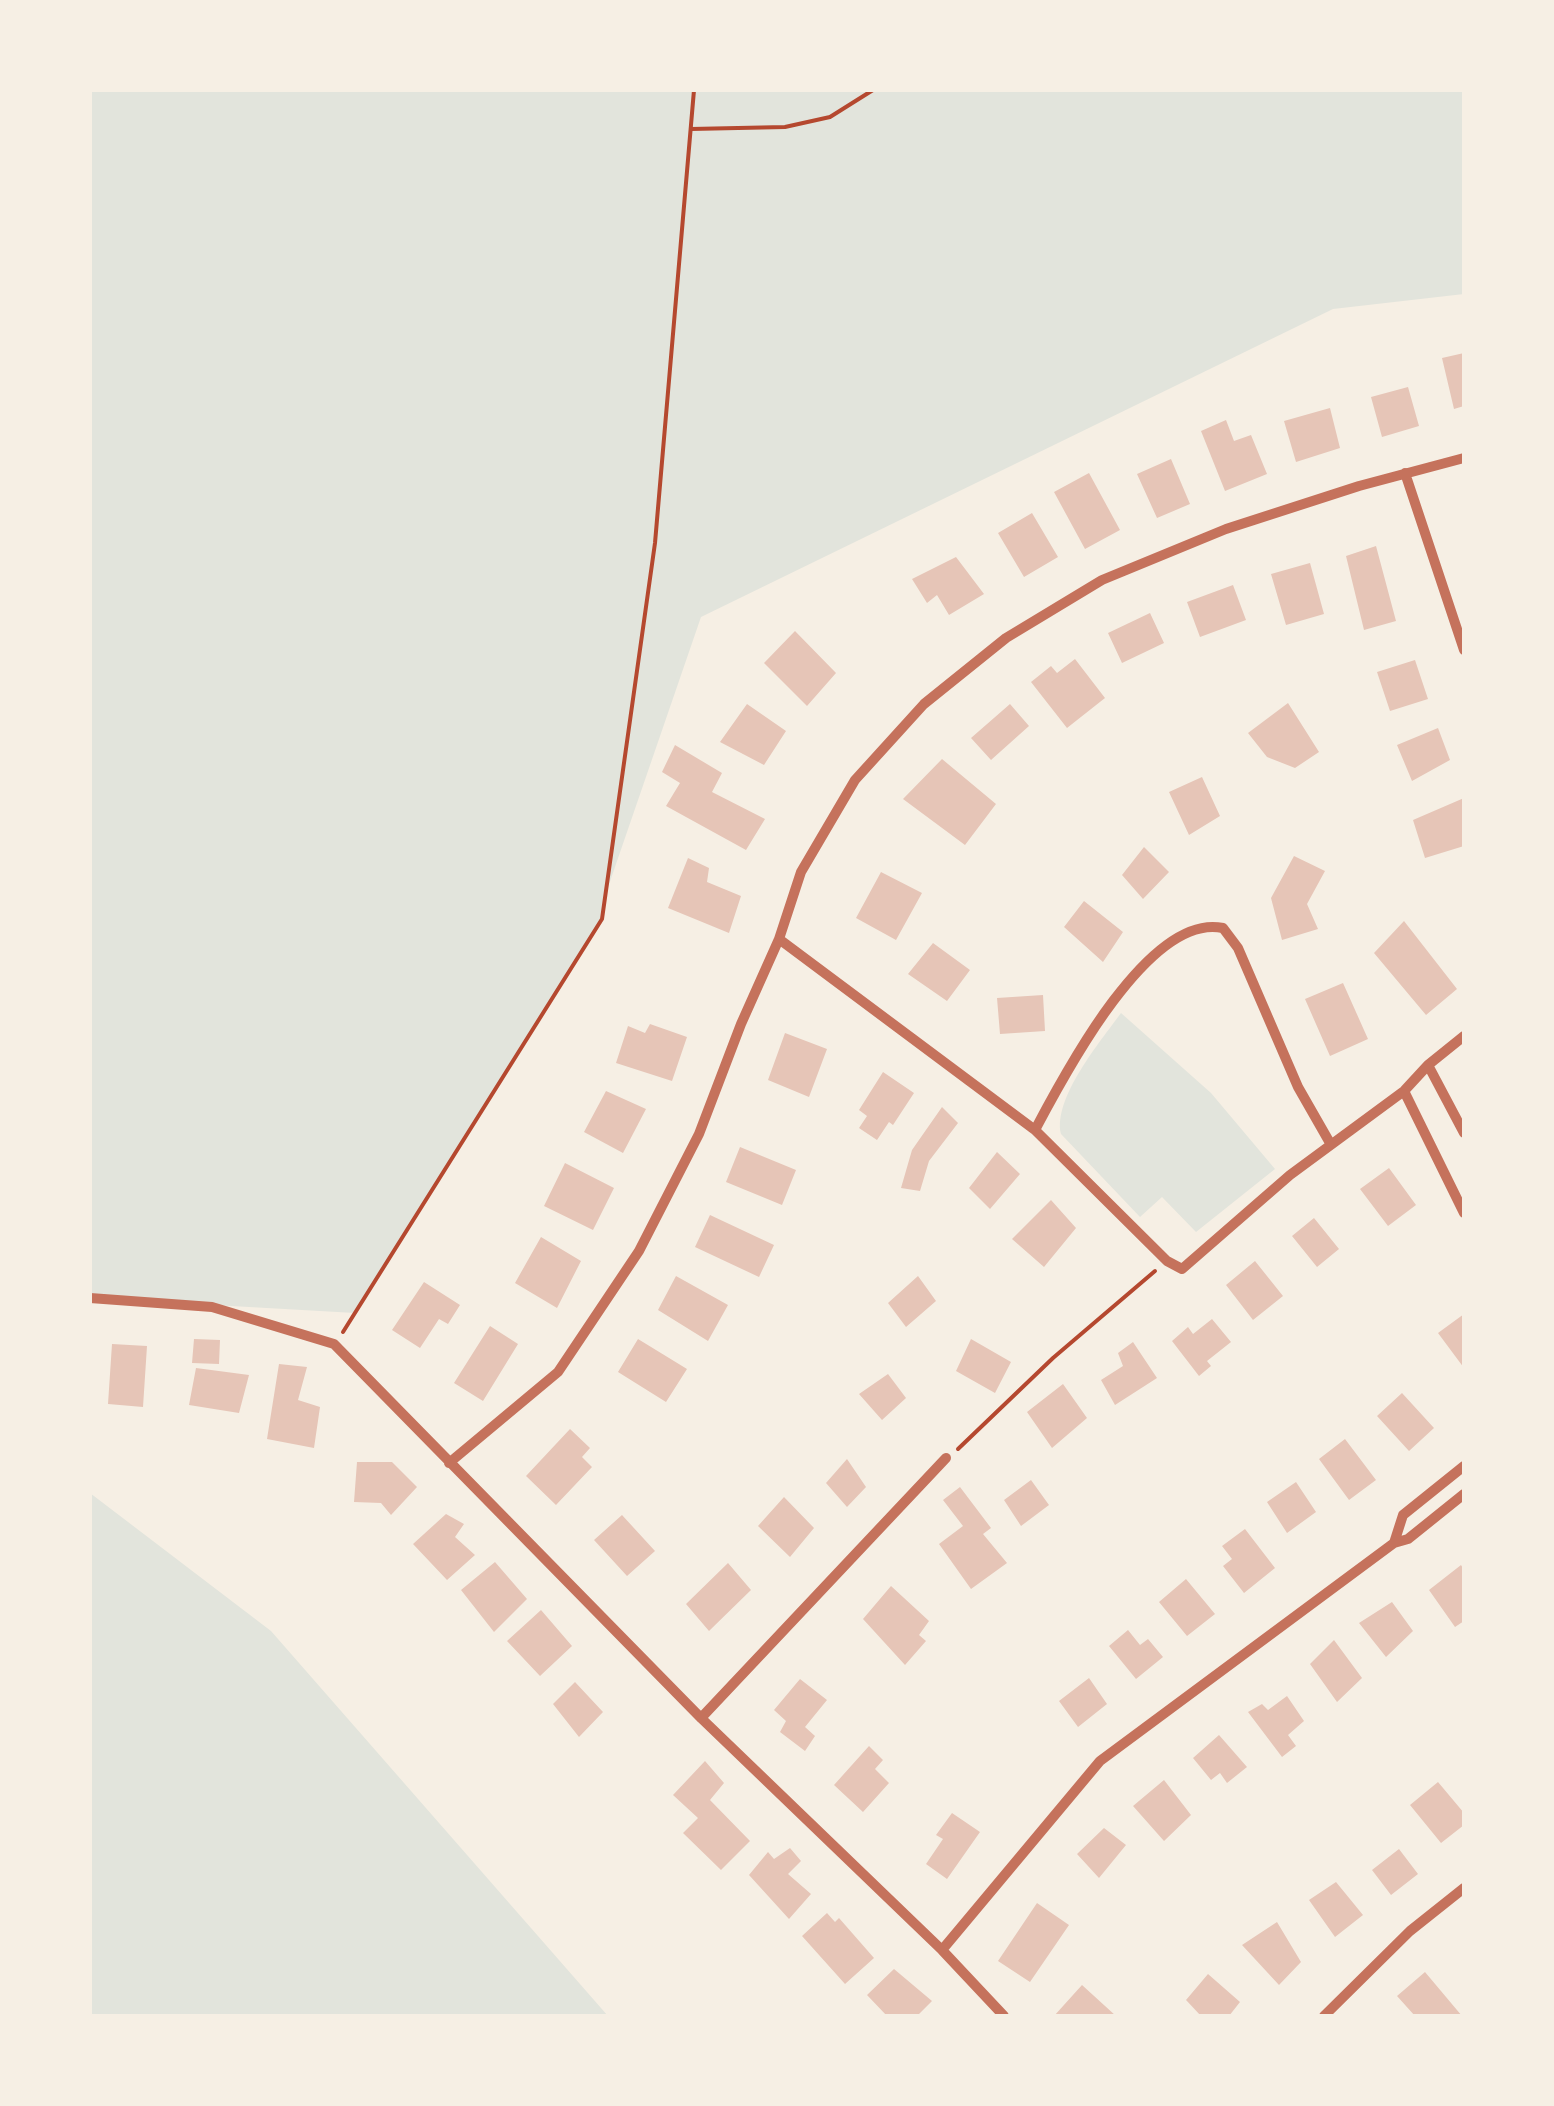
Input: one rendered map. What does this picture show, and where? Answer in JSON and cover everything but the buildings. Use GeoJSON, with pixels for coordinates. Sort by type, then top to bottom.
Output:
{"type":"FeatureCollection","features":[{"type":"Feature","properties":{"kind":"street"},"geometry":{"type":"LineString","coordinates":[[449,1463],[558,1372],[639,1250],[699,1134],[779,939],[801,872],[855,780],[924,704],[1006,638],[1102,580],[1226,529],[1464,458]]}},
{"type":"Feature","properties":{"kind":"street"},"geometry":{"type":"LineString","coordinates":[[1405,473],[1464,650]]}},
{"type":"Feature","properties":{"kind":"street"},"geometry":{"type":"LineString","coordinates":[[1035,1130],[1109,1003],[1155,954],[1189,929],[1208,925],[1223,928],[1238,948],[1298,1087],[1330,1143]]}},
{"type":"Feature","properties":{"kind":"street"},"geometry":{"type":"LineString","coordinates":[[779,939],[1035,1130],[1167,1261],[1182,1269],[1330,1143],[1404,1091],[1464,1036]]}},
{"type":"Feature","properties":{"kind":"street"},"geometry":{"type":"LineString","coordinates":[[1428,1065],[1464,1133]]}},
{"type":"Feature","properties":{"kind":"street"},"geometry":{"type":"LineString","coordinates":[[1404,1091],[1464,1213]]}},
{"type":"Feature","properties":{"kind":"street"},"geometry":{"type":"LineString","coordinates":[[90,1298],[212,1307],[334,1344],[701,1718],[942,1950],[1004,2016]]}},
{"type":"Feature","properties":{"kind":"street"},"geometry":{"type":"LineString","coordinates":[[701,1718],[946,1458]]}},
{"type":"Feature","properties":{"kind":"street"},"geometry":{"type":"LineString","coordinates":[[1394,1543],[1403,1515],[1464,1466]]}},
{"type":"Feature","properties":{"kind":"street"},"geometry":{"type":"LineString","coordinates":[[942,1950],[1100,1761],[1394,1543],[1408,1540],[1464,1494]]}},
{"type":"Feature","properties":{"kind":"street"},"geometry":{"type":"LineString","coordinates":[[1324,2016],[1410,1931],[1464,1888]]}},
{"type":"Feature","properties":{"kind":"path"},"geometry":{"type":"LineString","coordinates":[[334,1344],[602,919],[654,544],[694,90]]}},
{"type":"Feature","properties":{"kind":"path"},"geometry":{"type":"LineString","coordinates":[[691,129],[785,127],[830,118],[874,90]]}},
{"type":"Feature","properties":{"kind":"path"},"geometry":{"type":"LineString","coordinates":[[946,1458],[1167,1261]]}},
{"type":"Feature","properties":{"kind":"shaded area"},"geometry":{"type":"Polygon","coordinates":[[[90,90],[1464,90],[1464,294],[1333,309],[701,617],[605,896],[602,919],[355,1313],[90,1298],[90,90]]]}},
{"type":"Feature","properties":{"kind":"shaded area"},"geometry":{"type":"Polygon","coordinates":[[[1121,1013],[1211,1093],[1275,1169],[1196,1232],[1162,1197],[1140,1217],[1061,1134],[1060,1120],[1071,1088],[1121,1013]]]}},
{"type":"Feature","properties":{"kind":"shaded area"},"geometry":{"type":"Polygon","coordinates":[[[90,1493],[271,1631],[608,2016],[90,2016],[90,1493]]]}}]}
